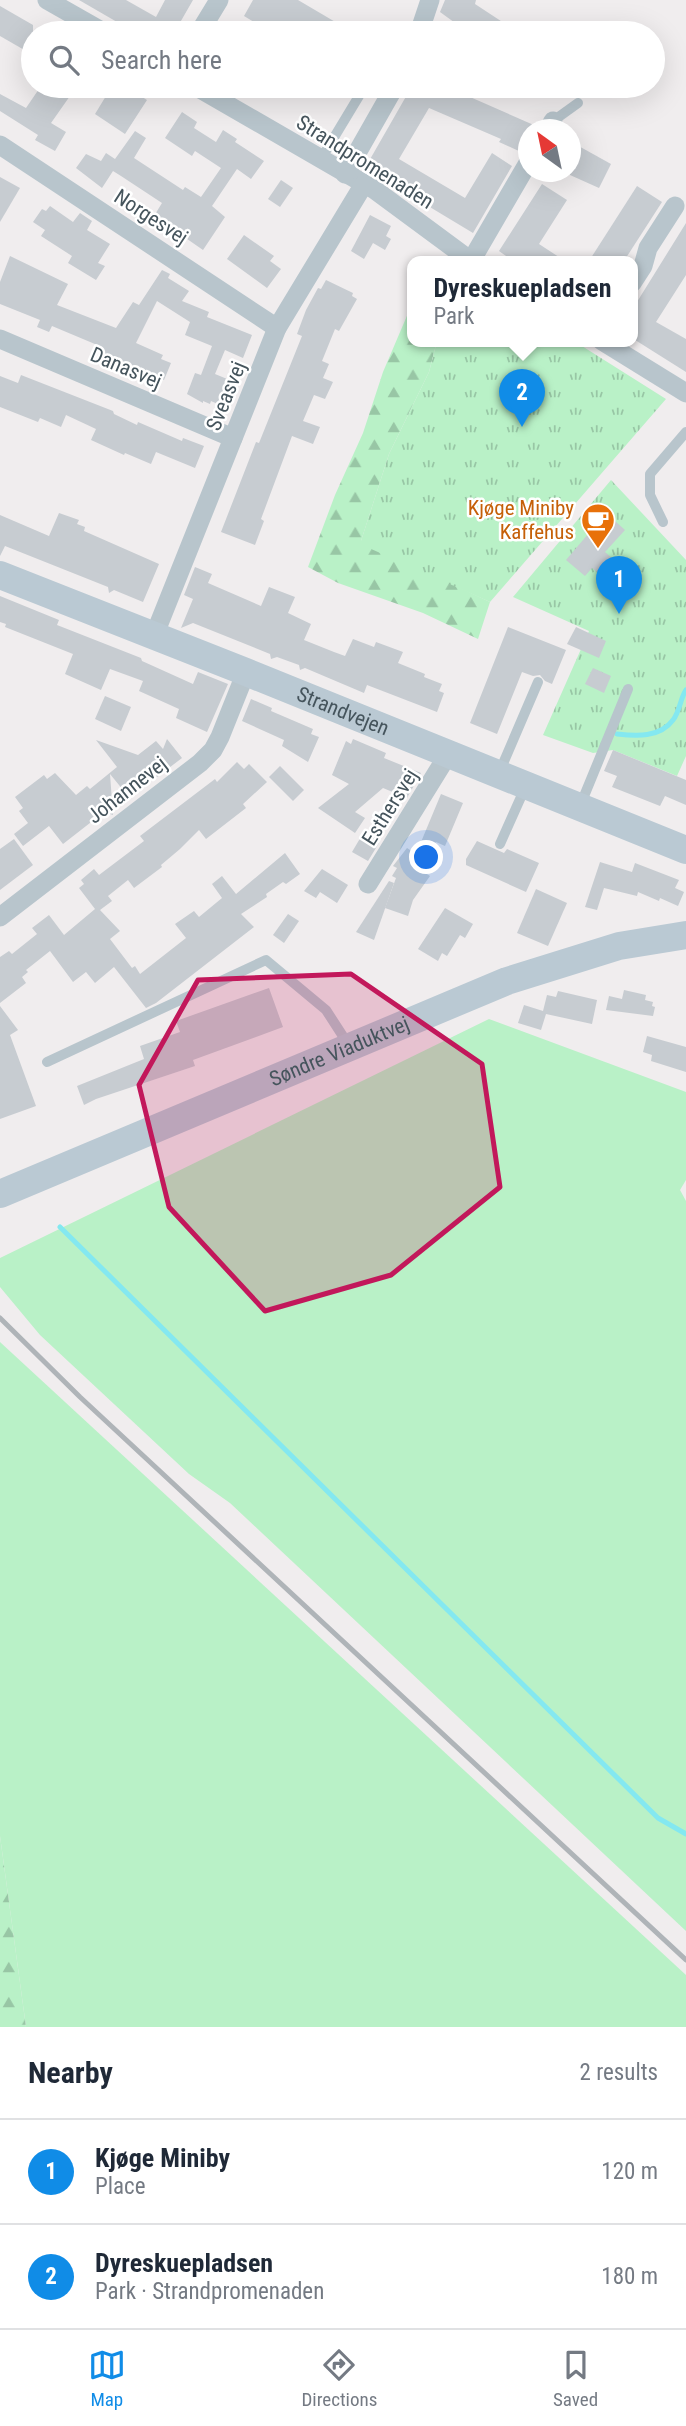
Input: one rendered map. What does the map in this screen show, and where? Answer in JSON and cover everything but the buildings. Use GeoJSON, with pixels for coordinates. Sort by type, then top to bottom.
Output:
{"type":"FeatureCollection","features":[{"type":"Feature","properties":{"kind":"street"},"geometry":{"type":"LineString","coordinates":[[47,0],[84,21]]}},
{"type":"Feature","properties":{"kind":"street"},"geometry":{"type":"LineString","coordinates":[[206,21],[219,0]]}},
{"type":"Feature","properties":{"kind":"street"},"geometry":{"type":"LineString","coordinates":[[423,21],[430,0]]}},
{"type":"Feature","properties":{"kind":"street","name":"Strandpromenaden"},"geometry":{"type":"LineString","coordinates":[[216,98],[364,184],[464,256]]}},
{"type":"Feature","properties":{"kind":"street"},"geometry":{"type":"LineString","coordinates":[[345,174],[388,98]]}},
{"type":"Feature","properties":{"kind":"street","name":"Norgesvej"},"geometry":{"type":"LineString","coordinates":[[0,145],[277,328]]}},
{"type":"Feature","properties":{"kind":"street"},"geometry":{"type":"LineString","coordinates":[[474,256],[518,180]]}},
{"type":"Feature","properties":{"kind":"street","name":"Sveasvej"},"geometry":{"type":"LineString","coordinates":[[154,636],[277,328],[364,184]]}},
{"type":"Feature","properties":{"kind":"street"},"geometry":{"type":"LineString","coordinates":[[638,274],[648,248],[676,206]]}},
{"type":"Feature","properties":{"kind":"street","name":"Danasvej"},"geometry":{"type":"LineString","coordinates":[[0,339],[233,438]]}},
{"type":"Feature","properties":{"kind":"street"},"geometry":{"type":"LineString","coordinates":[[612,347],[686,393]]}},
{"type":"Feature","properties":{"kind":"street","name":"Strandvejen"},"geometry":{"type":"LineString","coordinates":[[0,575],[246,671],[686,850]]}},
{"type":"Feature","properties":{"kind":"street","name":"Johannevej"},"geometry":{"type":"LineString","coordinates":[[0,917],[200,763],[213,750],[246,671]]}},
{"type":"Feature","properties":{"kind":"street","name":"Esthersvej"},"geometry":{"type":"LineString","coordinates":[[368,884],[449,753]]}},
{"type":"Feature","properties":{"kind":"street","name":"Søndre Viaduktvej"},"geometry":{"type":"LineString","coordinates":[[0,1194],[507,981],[619,946],[686,935]]}},
{"type":"Feature","properties":{"kind":"lane"},"geometry":{"type":"LineString","coordinates":[[321,159],[358,98]]}},
{"type":"Feature","properties":{"kind":"lane"},"geometry":{"type":"LineString","coordinates":[[558,119],[578,103]]}},
{"type":"Feature","properties":{"kind":"lane"},"geometry":{"type":"LineString","coordinates":[[663,522],[650,495],[650,474],[686,432]]}},
{"type":"Feature","properties":{"kind":"lane"},"geometry":{"type":"LineString","coordinates":[[499,774],[538,682]]}},
{"type":"Feature","properties":{"kind":"lane"},"geometry":{"type":"LineString","coordinates":[[580,806],[628,689]]}},
{"type":"Feature","properties":{"kind":"lane"},"geometry":{"type":"LineString","coordinates":[[500,844],[527,785]]}},
{"type":"Feature","properties":{"kind":"lane"},"geometry":{"type":"LineString","coordinates":[[47,1062],[266,960],[326,1010],[350,1047]]}},
{"type":"Feature","properties":{"kind":"highlighted area"},"geometry":{"type":"Polygon","coordinates":[[[351,974],[482,1064],[500,1187],[391,1275],[265,1311],[169,1207],[139,1085],[198,980],[351,974]]]}},
{"type":"Feature","properties":{"kind":"green space"},"geometry":{"type":"Polygon","coordinates":[[[407,316],[407,347],[435,347],[429,372],[389,454],[361,541],[490,602],[478,639],[423,613],[338,583],[308,567],[335,495],[363,433],[383,372],[407,316]]]}},
{"type":"Feature","properties":{"kind":"green space"},"geometry":{"type":"Polygon","coordinates":[[[435,347],[584,347],[666,399],[490,602],[360,544],[389,454],[429,372],[435,347]]]}},
{"type":"Feature","properties":{"kind":"green space"},"geometry":{"type":"Polygon","coordinates":[[[611,480],[686,560],[686,756],[677,776],[613,750],[593,753],[543,735],[589,631],[513,597],[611,480]]]}},
{"type":"Feature","properties":{"kind":"green space"},"geometry":{"type":"Polygon","coordinates":[[[489,1019],[686,1092],[686,1180],[680,1190],[686,1201],[686,1931],[230,1503],[189,1474],[40,1335],[0,1287],[0,1258],[489,1019]]]}},
{"type":"Feature","properties":{"kind":"green space"},"geometry":{"type":"Polygon","coordinates":[[[0,1342],[686,1975],[686,2027],[26,2027],[0,1836],[0,1342]]]}},
{"type":"Feature","properties":{"kind":"green space"},"geometry":{"type":"Polygon","coordinates":[[[0,1836],[26,2027],[0,2027],[0,1836]]]}},
{"type":"Feature","properties":{"kind":"waterway"},"geometry":{"type":"LineString","coordinates":[[617,734],[655,733],[668,726],[686,690]]}},
{"type":"Feature","properties":{"kind":"waterway"},"geometry":{"type":"LineString","coordinates":[[60,1227],[658,1818],[686,1834]]}},
{"type":"Feature","properties":{"kind":"railway"},"geometry":{"type":"LineString","coordinates":[[0,1318],[80,1397],[686,1960]]}},
{"type":"Feature","properties":{"kind":"place","name":"Dyreskuepladsen"},"geometry":{"type":"Point","coordinates":[522,427]}},
{"type":"Feature","properties":{"kind":"place","name":"Kjøge Miniby Kaffehus"},"geometry":{"type":"Point","coordinates":[598,550]}},
{"type":"Feature","properties":{"kind":"place","name":"Kjøge Miniby"},"geometry":{"type":"Point","coordinates":[619,614]}}]}
